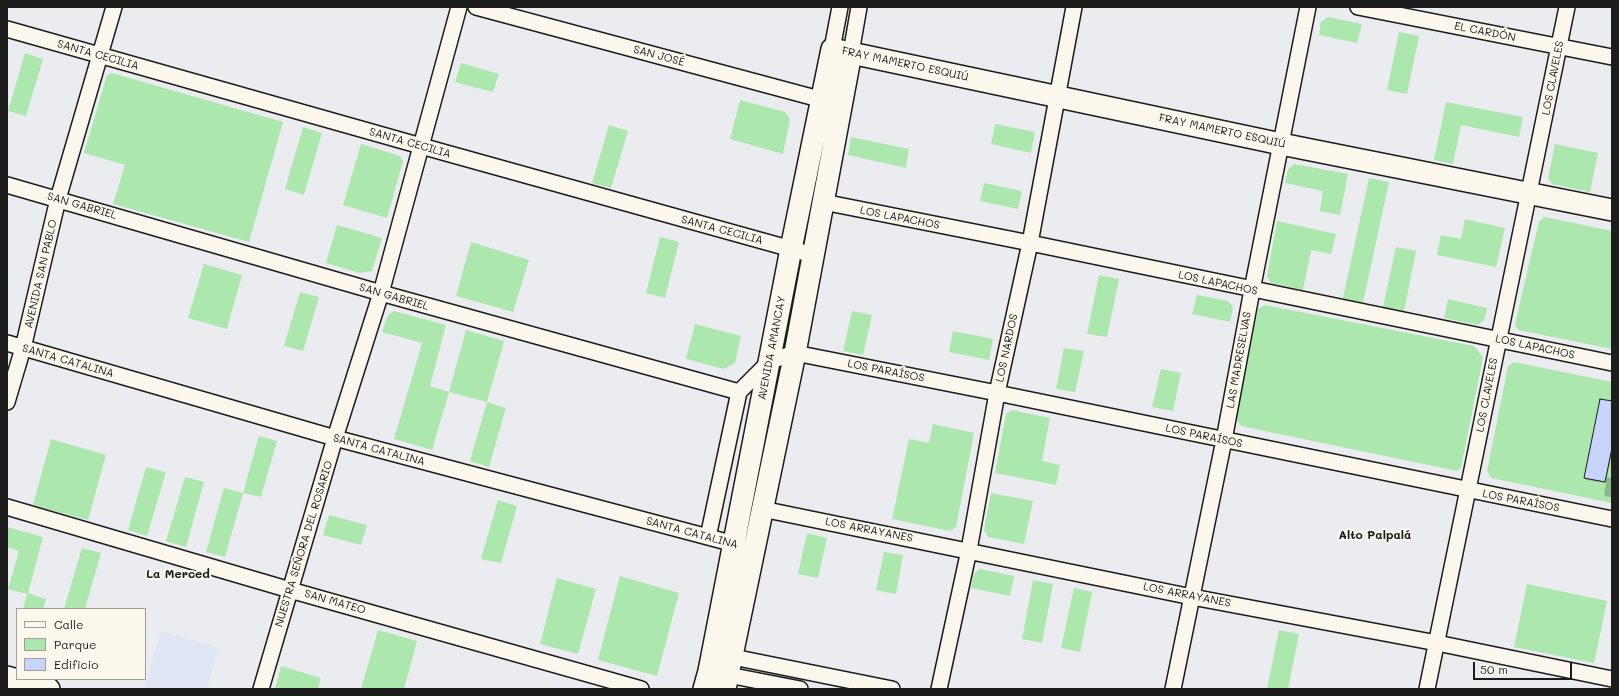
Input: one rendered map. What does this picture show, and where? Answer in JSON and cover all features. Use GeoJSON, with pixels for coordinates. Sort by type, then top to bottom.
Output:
{"type":"FeatureCollection","features":[{"type":"Feature","properties":{"kind":"street","name":"AVENIDA SAN PABLO"},"geometry":{"type":"LineString","coordinates":[[7,402],[23,348],[58,199],[114,7]]}},
{"type":"Feature","properties":{"kind":"street","name":"NUESTRA SEÑORA DEL ROSARIO"},"geometry":{"type":"LineString","coordinates":[[261,689],[335,438],[381,293],[459,7]]}},
{"type":"Feature","properties":{"kind":"street","name":"SAN JOSÉ"},"geometry":{"type":"LineString","coordinates":[[476,7],[832,102]]}},
{"type":"Feature","properties":{"kind":"street","name":"AVENIDA AMANCAY"},"geometry":{"type":"LineString","coordinates":[[840,7],[842,51]]}},
{"type":"Feature","properties":{"kind":"street","name":"AVENIDA AMANCAY"},"geometry":{"type":"LineString","coordinates":[[719,672],[744,547],[770,361],[792,249],[832,102],[842,51],[859,7]]}},
{"type":"Feature","properties":{"kind":"street","name":"LOS NARDOS"},"geometry":{"type":"LineString","coordinates":[[939,689],[968,550],[997,393],[1030,243],[1074,7]]}},
{"type":"Feature","properties":{"kind":"street","name":"LAS MADRESELVAS"},"geometry":{"type":"LineString","coordinates":[[1173,689],[1224,440],[1308,7]]}},
{"type":"Feature","properties":{"kind":"street","name":"EL CARDÓN"},"geometry":{"type":"LineString","coordinates":[[1358,7],[1612,57]]}},
{"type":"Feature","properties":{"kind":"street","name":"LOS CLAVELES"},"geometry":{"type":"LineString","coordinates":[[1427,689],[1567,7]]}},
{"type":"Feature","properties":{"kind":"street","name":"SANTA CECILIA"},"geometry":{"type":"LineString","coordinates":[[7,29],[814,255]]}},
{"type":"Feature","properties":{"kind":"street","name":"FRAY MAMERTO ESQUIÚ"},"geometry":{"type":"LineString","coordinates":[[842,51],[1281,144],[1612,210]]}},
{"type":"Feature","properties":{"kind":"street","name":"AVENIDA AMANCAY"},"geometry":{"type":"LineString","coordinates":[[744,547],[762,509],[795,353],[823,202],[832,102]]}},
{"type":"Feature","properties":{"kind":"street","name":"SAN GABRIEL"},"geometry":{"type":"LineString","coordinates":[[7,185],[381,293],[739,392]]}},
{"type":"Feature","properties":{"kind":"street","name":"LOS LAPACHOS"},"geometry":{"type":"LineString","coordinates":[[823,202],[1030,243],[1252,290],[1612,363]]}},
{"type":"Feature","properties":{"kind":"street","name":"SANTA CATALINA"},"geometry":{"type":"LineString","coordinates":[[7,343],[335,438],[744,547]]}},
{"type":"Feature","properties":{"kind":"street","name":"LOS PARAÍSOS"},"geometry":{"type":"LineString","coordinates":[[795,353],[1612,519]]}},
{"type":"Feature","properties":{"kind":"street"},"geometry":{"type":"LineString","coordinates":[[708,537],[739,392],[770,361],[795,353]]}},
{"type":"Feature","properties":{"kind":"street","name":"SAN MATEO"},"geometry":{"type":"LineString","coordinates":[[7,507],[290,590],[642,689]]}},
{"type":"Feature","properties":{"kind":"street","name":"LOS ARRAYANES"},"geometry":{"type":"LineString","coordinates":[[762,509],[1192,596],[1437,642],[1612,679]]}},
{"type":"Feature","properties":{"kind":"street"},"geometry":{"type":"LineString","coordinates":[[719,672],[800,689]]}},
{"type":"Feature","properties":{"kind":"street"},"geometry":{"type":"LineString","coordinates":[[719,672],[892,689]]}},
{"type":"Feature","properties":{"kind":"street"},"geometry":{"type":"LineString","coordinates":[[18,680],[49,689]]}},
{"type":"Feature","properties":{"kind":"shaded area"},"geometry":{"type":"Polygon","coordinates":[[[161,631],[218,648],[207,689],[144,689],[161,631]]]}},
{"type":"Feature","properties":{"kind":"green space"},"geometry":{"type":"Polygon","coordinates":[[[1328,17],[1362,24],[1357,43],[1319,35],[1321,22],[1328,17]]]}},
{"type":"Feature","properties":{"kind":"green space"},"geometry":{"type":"Polygon","coordinates":[[[1399,32],[1419,36],[1407,94],[1387,90],[1399,32]]]}},
{"type":"Feature","properties":{"kind":"green space"},"geometry":{"type":"Polygon","coordinates":[[[25,53],[43,59],[26,116],[8,111],[25,53]]]}},
{"type":"Feature","properties":{"kind":"green space"},"geometry":{"type":"Polygon","coordinates":[[[461,63],[499,74],[493,92],[455,82],[461,63]]]}},
{"type":"Feature","properties":{"kind":"green space"},"geometry":{"type":"Polygon","coordinates":[[[112,73],[283,122],[249,242],[113,204],[125,165],[84,153],[107,75],[112,73]]]}},
{"type":"Feature","properties":{"kind":"green space"},"geometry":{"type":"Polygon","coordinates":[[[740,100],[785,112],[790,119],[783,154],[730,139],[740,100]]]}},
{"type":"Feature","properties":{"kind":"green space"},"geometry":{"type":"Polygon","coordinates":[[[1446,102],[1523,117],[1519,137],[1461,125],[1453,164],[1434,160],[1446,102]]]}},
{"type":"Feature","properties":{"kind":"green space"},"geometry":{"type":"Polygon","coordinates":[[[995,124],[1035,132],[1031,153],[991,144],[995,124]]]}},
{"type":"Feature","properties":{"kind":"green space"},"geometry":{"type":"Polygon","coordinates":[[[609,125],[628,131],[611,188],[592,183],[609,125]]]}},
{"type":"Feature","properties":{"kind":"green space"},"geometry":{"type":"Polygon","coordinates":[[[303,127],[322,133],[304,195],[285,189],[303,127]]]}},
{"type":"Feature","properties":{"kind":"green space"},"geometry":{"type":"Polygon","coordinates":[[[851,137],[909,149],[906,168],[848,155],[851,137]]]}},
{"type":"Feature","properties":{"kind":"green space"},"geometry":{"type":"Polygon","coordinates":[[[361,144],[400,156],[403,161],[387,218],[343,205],[361,144]]]}},
{"type":"Feature","properties":{"kind":"green space"},"geometry":{"type":"Polygon","coordinates":[[[1555,144],[1598,153],[1590,192],[1552,184],[1548,178],[1555,144]]]}},
{"type":"Feature","properties":{"kind":"green space"},"geometry":{"type":"Polygon","coordinates":[[[1294,164],[1348,174],[1340,215],[1320,211],[1323,191],[1285,183],[1288,169],[1294,164]]]}},
{"type":"Feature","properties":{"kind":"green space"},"geometry":{"type":"Polygon","coordinates":[[[1369,178],[1389,182],[1363,303],[1343,298],[1369,178]]]}},
{"type":"Feature","properties":{"kind":"green space"},"geometry":{"type":"Polygon","coordinates":[[[984,183],[1022,191],[1018,209],[980,201],[984,183]]]}},
{"type":"Feature","properties":{"kind":"green space"},"geometry":{"type":"Polygon","coordinates":[[[1545,217],[1612,231],[1612,349],[1518,330],[1515,324],[1539,221],[1545,217]]]}},
{"type":"Feature","properties":{"kind":"green space"},"geometry":{"type":"Polygon","coordinates":[[[1465,219],[1505,228],[1496,267],[1437,255],[1441,235],[1461,239],[1465,219]]]}},
{"type":"Feature","properties":{"kind":"green space"},"geometry":{"type":"Polygon","coordinates":[[[1277,221],[1336,234],[1331,254],[1311,250],[1303,290],[1271,283],[1267,276],[1277,221]]]}},
{"type":"Feature","properties":{"kind":"green space"},"geometry":{"type":"Polygon","coordinates":[[[337,225],[382,238],[372,271],[360,273],[326,263],[337,225]]]}},
{"type":"Feature","properties":{"kind":"green space"},"geometry":{"type":"Polygon","coordinates":[[[660,237],[679,242],[665,298],[646,293],[660,237]]]}},
{"type":"Feature","properties":{"kind":"green space"},"geometry":{"type":"Polygon","coordinates":[[[471,242],[529,260],[513,312],[456,296],[471,242]]]}},
{"type":"Feature","properties":{"kind":"green space"},"geometry":{"type":"Polygon","coordinates":[[[1396,247],[1416,251],[1404,311],[1383,307],[1396,247]]]}},
{"type":"Feature","properties":{"kind":"green space"},"geometry":{"type":"Polygon","coordinates":[[[204,264],[242,275],[227,329],[188,318],[204,264]]]}},
{"type":"Feature","properties":{"kind":"green space"},"geometry":{"type":"Polygon","coordinates":[[[1099,275],[1119,279],[1107,337],[1087,334],[1099,275]]]}},
{"type":"Feature","properties":{"kind":"green space"},"geometry":{"type":"Polygon","coordinates":[[[300,292],[319,297],[303,351],[284,346],[300,292]]]}},
{"type":"Feature","properties":{"kind":"green space"},"geometry":{"type":"Polygon","coordinates":[[[1197,295],[1228,301],[1233,307],[1230,322],[1192,314],[1197,295]]]}},
{"type":"Feature","properties":{"kind":"green space"},"geometry":{"type":"Polygon","coordinates":[[[1448,299],[1487,308],[1484,320],[1478,325],[1444,318],[1448,299]]]}},
{"type":"Feature","properties":{"kind":"green space"},"geometry":{"type":"Polygon","coordinates":[[[1265,305],[1474,346],[1483,357],[1461,468],[1457,471],[1241,426],[1236,419],[1258,309],[1265,305]]]}},
{"type":"Feature","properties":{"kind":"green space"},"geometry":{"type":"Polygon","coordinates":[[[394,311],[446,325],[430,386],[449,392],[432,450],[394,439],[422,343],[382,332],[388,315],[394,311]]]}},
{"type":"Feature","properties":{"kind":"green space"},"geometry":{"type":"Polygon","coordinates":[[[852,311],[872,315],[863,355],[843,351],[852,311]]]}},
{"type":"Feature","properties":{"kind":"green space"},"geometry":{"type":"Polygon","coordinates":[[[695,324],[741,336],[735,363],[724,369],[686,359],[695,324]]]}},
{"type":"Feature","properties":{"kind":"green space"},"geometry":{"type":"Polygon","coordinates":[[[466,330],[504,341],[487,402],[449,392],[466,330]]]}},
{"type":"Feature","properties":{"kind":"green space"},"geometry":{"type":"Polygon","coordinates":[[[953,331],[993,339],[989,360],[949,352],[953,331]]]}},
{"type":"Feature","properties":{"kind":"green space"},"geometry":{"type":"Polygon","coordinates":[[[1064,348],[1084,351],[1075,392],[1056,389],[1064,348]]]}},
{"type":"Feature","properties":{"kind":"green space"},"geometry":{"type":"Polygon","coordinates":[[[1514,362],[1612,382],[1612,503],[1491,478],[1487,471],[1508,366],[1514,362]]]}},
{"type":"Feature","properties":{"kind":"green space"},"geometry":{"type":"Polygon","coordinates":[[[1161,369],[1181,373],[1173,411],[1152,407],[1161,369]]]}},
{"type":"Feature","properties":{"kind":"green space"},"geometry":{"type":"Polygon","coordinates":[[[487,402],[506,408],[489,467],[470,461],[487,402]]]}},
{"type":"Feature","properties":{"kind":"green space"},"geometry":{"type":"Polygon","coordinates":[[[1012,410],[1050,418],[1042,461],[1060,465],[1056,485],[995,473],[1006,414],[1012,410]]]}},
{"type":"Feature","properties":{"kind":"green space"},"geometry":{"type":"Polygon","coordinates":[[[933,424],[974,433],[956,527],[950,531],[892,519],[909,439],[929,443],[933,424]]]}},
{"type":"Feature","properties":{"kind":"green space"},"geometry":{"type":"Polygon","coordinates":[[[259,436],[277,441],[261,497],[243,493],[259,436]]]}},
{"type":"Feature","properties":{"kind":"green space"},"geometry":{"type":"Polygon","coordinates":[[[51,439],[106,455],[88,520],[33,505],[51,439]]]}},
{"type":"Feature","properties":{"kind":"green space"},"geometry":{"type":"Polygon","coordinates":[[[146,467],[166,472],[147,536],[128,530],[146,467]]]}},
{"type":"Feature","properties":{"kind":"green space"},"geometry":{"type":"Polygon","coordinates":[[[185,477],[204,482],[186,547],[166,541],[185,477]]]}},
{"type":"Feature","properties":{"kind":"green space"},"geometry":{"type":"Polygon","coordinates":[[[224,488],[243,493],[225,557],[206,552],[224,488]]]}},
{"type":"Feature","properties":{"kind":"green space"},"geometry":{"type":"Polygon","coordinates":[[[991,493],[1033,501],[1024,544],[988,537],[984,530],[991,493]]]}},
{"type":"Feature","properties":{"kind":"green space"},"geometry":{"type":"Polygon","coordinates":[[[498,500],[517,506],[501,563],[481,559],[498,500]]]}},
{"type":"Feature","properties":{"kind":"green space"},"geometry":{"type":"Polygon","coordinates":[[[329,515],[367,525],[361,545],[323,535],[329,515]]]}},
{"type":"Feature","properties":{"kind":"green space"},"geometry":{"type":"Polygon","coordinates":[[[7,527],[43,537],[28,593],[46,599],[43,608],[23,608],[27,594],[8,589],[19,551],[7,547],[7,527]]]}},
{"type":"Feature","properties":{"kind":"green space"},"geometry":{"type":"Polygon","coordinates":[[[807,533],[827,538],[818,578],[798,574],[807,533]]]}},
{"type":"Feature","properties":{"kind":"green space"},"geometry":{"type":"Polygon","coordinates":[[[82,548],[101,553],[85,608],[64,608],[82,548]]]}},
{"type":"Feature","properties":{"kind":"green space"},"geometry":{"type":"Polygon","coordinates":[[[884,552],[903,555],[896,594],[876,590],[884,552]]]}},
{"type":"Feature","properties":{"kind":"green space"},"geometry":{"type":"Polygon","coordinates":[[[980,569],[1014,576],[1010,596],[971,588],[974,574],[980,569]]]}},
{"type":"Feature","properties":{"kind":"green space"},"geometry":{"type":"Polygon","coordinates":[[[620,576],[679,593],[657,676],[598,660],[620,576]]]}},
{"type":"Feature","properties":{"kind":"green space"},"geometry":{"type":"Polygon","coordinates":[[[557,578],[596,589],[578,654],[540,644],[557,578]]]}},
{"type":"Feature","properties":{"kind":"green space"},"geometry":{"type":"Polygon","coordinates":[[[1033,580],[1053,584],[1042,643],[1022,639],[1033,580]]]}},
{"type":"Feature","properties":{"kind":"green space"},"geometry":{"type":"Polygon","coordinates":[[[1527,584],[1607,601],[1594,663],[1514,647],[1527,584]]]}},
{"type":"Feature","properties":{"kind":"green space"},"geometry":{"type":"Polygon","coordinates":[[[1074,588],[1092,592],[1080,652],[1061,648],[1074,588]]]}},
{"type":"Feature","properties":{"kind":"green space"},"geometry":{"type":"Polygon","coordinates":[[[378,630],[417,641],[404,689],[361,689],[378,630]]]}},
{"type":"Feature","properties":{"kind":"green space"},"geometry":{"type":"Polygon","coordinates":[[[1279,630],[1299,634],[1288,689],[1267,689],[1279,630]]]}},
{"type":"Feature","properties":{"kind":"green space"},"geometry":{"type":"Polygon","coordinates":[[[281,666],[321,678],[318,689],[275,689],[281,666]]]}},
{"type":"Feature","properties":{"kind":"building"},"geometry":{"type":"Polygon","coordinates":[[[1600,399],[1612,401],[1612,448],[1605,482],[1584,478],[1600,399]]]}},
{"type":"Feature","properties":{"kind":"district","name":"Alto Palpalá"},"geometry":{"type":"Point","coordinates":[1375,535]}},
{"type":"Feature","properties":{"kind":"district","name":"La Merced"},"geometry":{"type":"Point","coordinates":[178,574]}}]}
